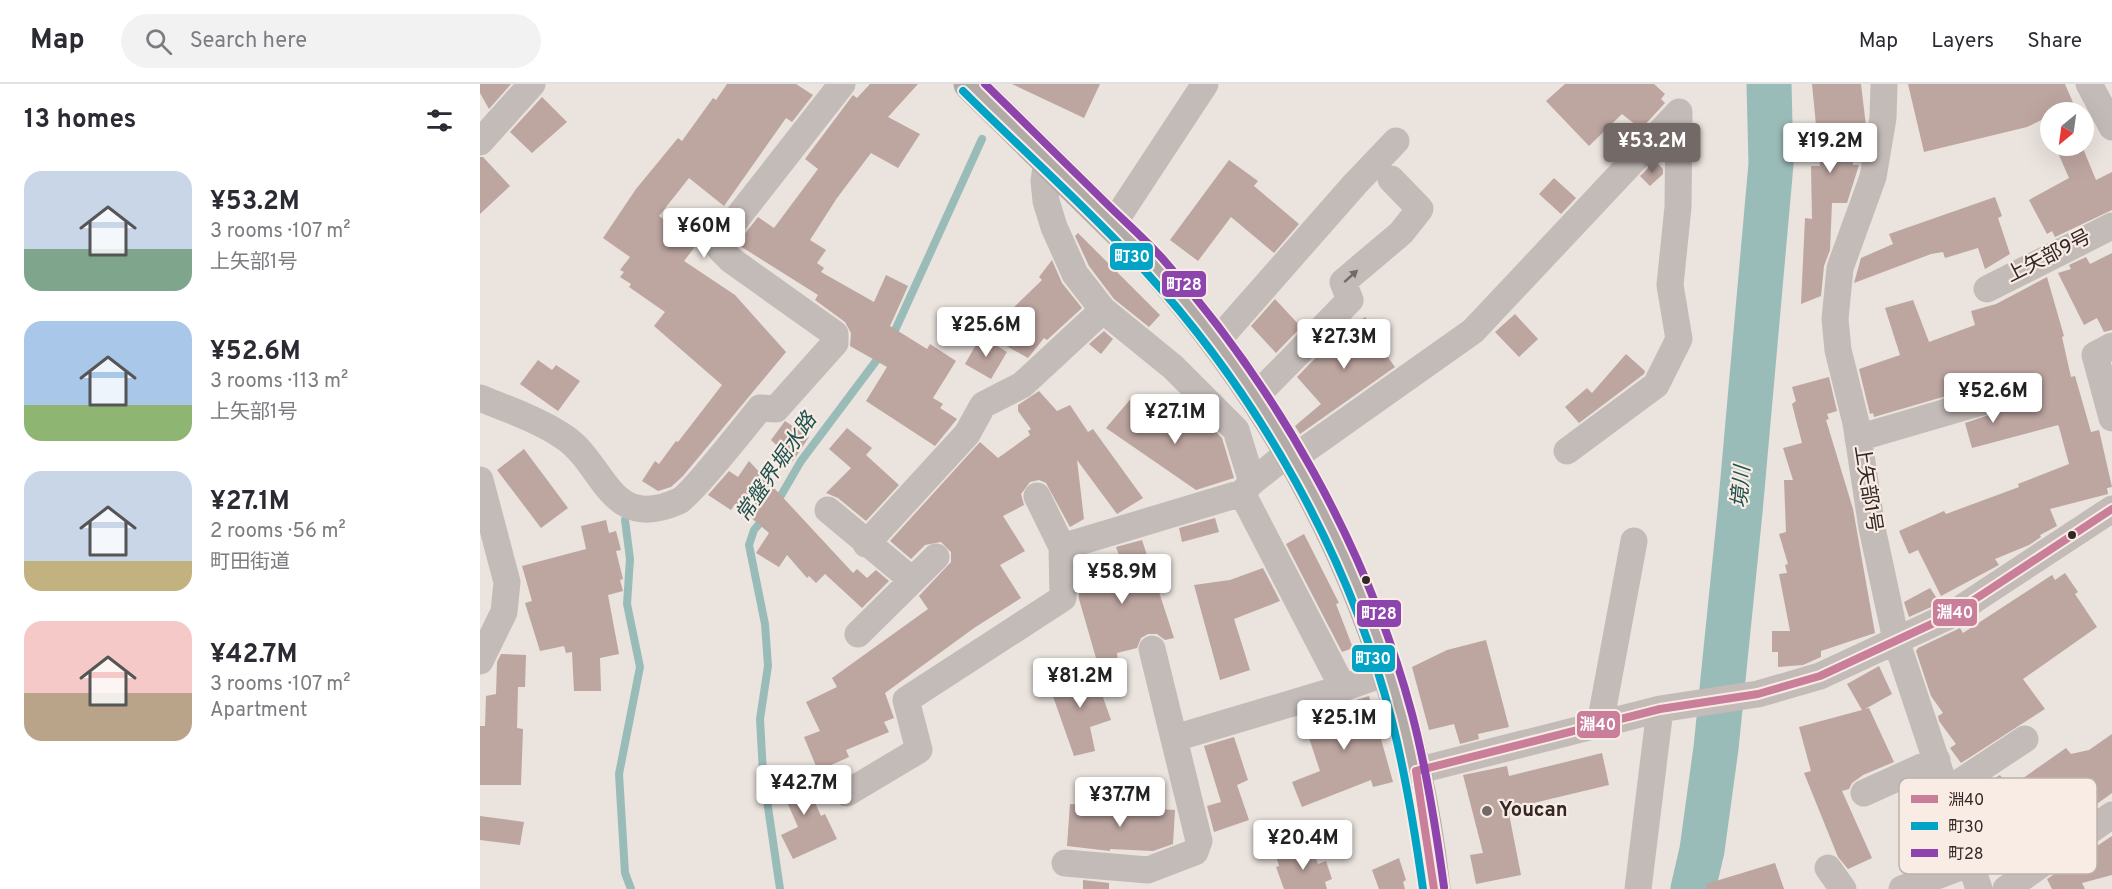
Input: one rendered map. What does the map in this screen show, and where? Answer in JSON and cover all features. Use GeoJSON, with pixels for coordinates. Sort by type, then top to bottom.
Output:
{"type":"FeatureCollection","features":[{"type":"Feature","properties":{"kind":"main road"},"geometry":{"type":"LineString","coordinates":[[970,84],[1167,279],[1217,341],[1293,454],[1344,556],[1389,672],[1416,771],[1434,889]]}},
{"type":"Feature","properties":{"kind":"street"},"geometry":{"type":"LineString","coordinates":[[480,142],[532,84]]}},
{"type":"Feature","properties":{"kind":"street"},"geometry":{"type":"LineString","coordinates":[[480,398],[563,436],[578,448],[607,489],[619,500],[645,510],[681,501],[760,408],[776,409],[835,343],[835,334],[732,260],[720,249],[718,240],[843,84]]}},
{"type":"Feature","properties":{"kind":"street"},"geometry":{"type":"LineString","coordinates":[[1113,224],[1205,84]]}},
{"type":"Feature","properties":{"kind":"street","name":"上矢部1号"},"geometry":{"type":"LineString","coordinates":[[1884,84],[1883,118],[1873,177],[1840,268],[1835,297],[1838,350],[1858,438],[1872,528],[1896,640],[1944,778]]}},
{"type":"Feature","properties":{"kind":"street"},"geometry":{"type":"LineString","coordinates":[[2089,84],[2112,127]]}},
{"type":"Feature","properties":{"kind":"street"},"geometry":{"type":"LineString","coordinates":[[1062,547],[1247,487],[1473,330],[1679,112],[1678,207],[1670,285],[1679,339],[1656,386],[1567,451]]}},
{"type":"Feature","properties":{"kind":"street"},"geometry":{"type":"LineString","coordinates":[[1217,341],[1286,266],[1355,184],[1396,141]]}},
{"type":"Feature","properties":{"kind":"street"},"geometry":{"type":"LineString","coordinates":[[1047,160],[1044,181],[1045,196],[1054,227],[1075,274],[1103,310],[1173,367],[1236,429],[1247,487],[1343,688]]}},
{"type":"Feature","properties":{"kind":"street"},"geometry":{"type":"LineString","coordinates":[[1256,396],[1350,300],[1343,282],[1401,233],[1420,209],[1391,179]]}},
{"type":"Feature","properties":{"kind":"street","name":"上矢部9号"},"geometry":{"type":"LineString","coordinates":[[1987,288],[2112,226]]}},
{"type":"Feature","properties":{"kind":"street"},"geometry":{"type":"LineString","coordinates":[[866,544],[967,434],[983,405],[1022,385],[1103,310]]}},
{"type":"Feature","properties":{"kind":"street"},"geometry":{"type":"LineString","coordinates":[[2112,346],[2095,355],[2112,418]]}},
{"type":"Feature","properties":{"kind":"street"},"geometry":{"type":"LineString","coordinates":[[1858,438],[2005,394]]}},
{"type":"Feature","properties":{"kind":"street"},"geometry":{"type":"LineString","coordinates":[[480,480],[507,582],[504,612],[480,661]]}},
{"type":"Feature","properties":{"kind":"street"},"geometry":{"type":"LineString","coordinates":[[847,793],[919,750],[906,700],[1063,598],[1062,547],[1037,496]]}},
{"type":"Feature","properties":{"kind":"street"},"geometry":{"type":"LineString","coordinates":[[1416,771],[1666,708],[1752,695],[1820,676],[1951,615],[2112,509]]}},
{"type":"Feature","properties":{"kind":"street"},"geometry":{"type":"LineString","coordinates":[[828,510],[912,580]]}},
{"type":"Feature","properties":{"kind":"street"},"geometry":{"type":"LineString","coordinates":[[1600,724],[1634,541]]}},
{"type":"Feature","properties":{"kind":"street"},"geometry":{"type":"LineString","coordinates":[[858,634],[936,558]]}},
{"type":"Feature","properties":{"kind":"street"},"geometry":{"type":"LineString","coordinates":[[1065,863],[1147,879],[1195,852],[1199,841],[1152,649]]}},
{"type":"Feature","properties":{"kind":"street"},"geometry":{"type":"LineString","coordinates":[[1175,738],[1389,672]]}},
{"type":"Feature","properties":{"kind":"street"},"geometry":{"type":"LineString","coordinates":[[1638,889],[1666,708]]}},
{"type":"Feature","properties":{"kind":"street"},"geometry":{"type":"LineString","coordinates":[[1966,778],[2025,739]]}},
{"type":"Feature","properties":{"kind":"street"},"geometry":{"type":"LineString","coordinates":[[1864,793],[1937,760]]}},
{"type":"Feature","properties":{"kind":"street"},"geometry":{"type":"LineString","coordinates":[[2097,825],[2112,815]]}},
{"type":"Feature","properties":{"kind":"street"},"geometry":{"type":"LineString","coordinates":[[1902,889],[1942,874]]}},
{"type":"Feature","properties":{"kind":"street","name":"上矢部1号"},"geometry":{"type":"LineString","coordinates":[[1974,874],[1979,889]]}},
{"type":"Feature","properties":{"kind":"street"},"geometry":{"type":"LineString","coordinates":[[2006,889],[2027,874]]}},
{"type":"Feature","properties":{"kind":"building"},"geometry":{"type":"Polygon","coordinates":[[[480,84],[511,84],[489,109],[480,93],[480,84]]]}},
{"type":"Feature","properties":{"kind":"building"},"geometry":{"type":"Polygon","coordinates":[[[727,84],[796,84],[813,95],[792,122],[786,118],[724,206],[689,178],[659,216],[697,244],[684,261],[735,295],[786,352],[683,476],[671,487],[658,491],[642,481],[655,461],[659,464],[722,385],[654,326],[665,312],[629,287],[631,284],[620,277],[624,272],[620,270],[630,257],[603,238],[636,189],[678,138],[682,141],[713,98],[716,100],[727,84]]]}},
{"type":"Feature","properties":{"kind":"building"},"geometry":{"type":"Polygon","coordinates":[[[870,84],[918,84],[888,117],[920,134],[898,168],[871,153],[837,198],[810,240],[826,250],[817,263],[824,268],[821,272],[874,302],[886,275],[908,286],[890,326],[927,349],[930,344],[956,361],[933,398],[943,404],[940,408],[957,419],[935,446],[866,401],[887,367],[850,346],[851,333],[845,322],[815,300],[818,295],[737,244],[758,217],[774,228],[818,169],[805,159],[853,95],[857,98],[870,84]]]}},
{"type":"Feature","properties":{"kind":"building"},"geometry":{"type":"Polygon","coordinates":[[[1012,84],[1100,84],[1084,118],[1012,84]]]}},
{"type":"Feature","properties":{"kind":"building"},"geometry":{"type":"Polygon","coordinates":[[[1565,84],[1654,84],[1665,94],[1661,99],[1665,103],[1641,129],[1622,114],[1589,146],[1546,101],[1565,84]]]}},
{"type":"Feature","properties":{"kind":"building"},"geometry":{"type":"Polygon","coordinates":[[[1812,84],[1861,84],[1866,126],[1865,132],[1852,133],[1853,165],[1859,165],[1847,203],[1832,203],[1830,250],[1824,266],[1821,296],[1801,304],[1805,218],[1812,219],[1811,166],[1820,166],[1812,84]]]}},
{"type":"Feature","properties":{"kind":"building"},"geometry":{"type":"Polygon","coordinates":[[[1908,84],[2065,84],[2073,102],[2040,102],[2040,121],[2027,127],[1924,152],[1908,84]]]}},
{"type":"Feature","properties":{"kind":"building"},"geometry":{"type":"Polygon","coordinates":[[[542,97],[567,122],[532,153],[510,132],[542,97]]]}},
{"type":"Feature","properties":{"kind":"building"},"geometry":{"type":"Polygon","coordinates":[[[2059,156],[2086,156],[2096,180],[2112,172],[2112,210],[2055,237],[2052,231],[2047,234],[2029,200],[2069,178],[2059,156]]]}},
{"type":"Feature","properties":{"kind":"building"},"geometry":{"type":"Polygon","coordinates":[[[480,157],[483,157],[510,186],[480,214],[480,157]]]}},
{"type":"Feature","properties":{"kind":"building"},"geometry":{"type":"Polygon","coordinates":[[[1229,160],[1258,181],[1254,186],[1299,224],[1274,253],[1231,217],[1198,261],[1170,240],[1229,160]]]}},
{"type":"Feature","properties":{"kind":"building"},"geometry":{"type":"Polygon","coordinates":[[[1655,161],[1663,169],[1663,174],[1650,186],[1640,176],[1655,161]]]}},
{"type":"Feature","properties":{"kind":"building"},"geometry":{"type":"Polygon","coordinates":[[[1554,178],[1576,198],[1561,214],[1539,194],[1554,178]]]}},
{"type":"Feature","properties":{"kind":"building"},"geometry":{"type":"Polygon","coordinates":[[[1995,197],[2002,216],[1998,218],[2010,254],[1985,269],[1978,248],[1945,258],[1943,252],[1931,254],[1854,283],[1861,258],[1893,244],[1889,234],[1995,197]]]}},
{"type":"Feature","properties":{"kind":"building"},"geometry":{"type":"Polygon","coordinates":[[[1078,233],[1160,315],[1149,327],[1114,299],[1089,266],[1075,236],[1078,233]]]}},
{"type":"Feature","properties":{"kind":"building"},"geometry":{"type":"Polygon","coordinates":[[[2112,253],[2112,330],[2104,332],[2097,318],[2084,325],[2058,273],[2071,269],[2069,265],[2086,257],[2090,264],[2112,253]]]}},
{"type":"Feature","properties":{"kind":"building"},"geometry":{"type":"Polygon","coordinates":[[[1052,260],[1062,283],[1082,308],[1047,340],[1044,338],[1028,358],[994,339],[1010,311],[1042,280],[1039,277],[1052,260]]]}},
{"type":"Feature","properties":{"kind":"building"},"geometry":{"type":"Polygon","coordinates":[[[2047,277],[2064,336],[2062,337],[2071,377],[2075,376],[2091,432],[2099,430],[2112,487],[2107,488],[2108,494],[2050,509],[2057,526],[2040,535],[2041,537],[2029,545],[1995,559],[1999,565],[1941,596],[1918,550],[1909,554],[1899,531],[1944,511],[1946,514],[2019,487],[2018,484],[2069,464],[2059,427],[2058,425],[1972,448],[1965,423],[2016,406],[2020,398],[2020,390],[2015,383],[2001,380],[1874,417],[1873,413],[1870,414],[1859,369],[1900,355],[1885,308],[1913,300],[1929,342],[1975,325],[1971,311],[1996,304],[2047,277]]]}},
{"type":"Feature","properties":{"kind":"building"},"geometry":{"type":"Polygon","coordinates":[[[1275,299],[1301,327],[1276,353],[1251,326],[1275,299]]]}},
{"type":"Feature","properties":{"kind":"building"},"geometry":{"type":"Polygon","coordinates":[[[1515,314],[1538,339],[1519,357],[1495,332],[1515,314]]]}},
{"type":"Feature","properties":{"kind":"building"},"geometry":{"type":"Polygon","coordinates":[[[1365,317],[1381,338],[1377,342],[1395,367],[1300,434],[1295,426],[1321,404],[1297,377],[1330,343],[1365,317]]]}},
{"type":"Feature","properties":{"kind":"building"},"geometry":{"type":"Polygon","coordinates":[[[1104,331],[1113,339],[1101,354],[1089,344],[1104,331]]]}},
{"type":"Feature","properties":{"kind":"building"},"geometry":{"type":"Polygon","coordinates":[[[981,336],[1007,352],[991,379],[965,364],[981,336]]]}},
{"type":"Feature","properties":{"kind":"building"},"geometry":{"type":"Polygon","coordinates":[[[1626,354],[1645,371],[1644,374],[1579,423],[1565,407],[1587,388],[1592,393],[1626,354]]]}},
{"type":"Feature","properties":{"kind":"building"},"geometry":{"type":"Polygon","coordinates":[[[538,360],[552,370],[556,365],[580,381],[558,411],[520,384],[538,360]]]}},
{"type":"Feature","properties":{"kind":"building"},"geometry":{"type":"Polygon","coordinates":[[[1829,377],[1837,411],[1827,414],[1829,419],[1826,420],[1853,509],[1875,633],[1821,651],[1821,657],[1803,665],[1778,667],[1778,652],[1772,652],[1772,631],[1790,631],[1779,574],[1787,573],[1785,565],[1788,564],[1779,534],[1786,532],[1784,480],[1793,480],[1783,448],[1802,443],[1792,404],[1796,401],[1792,387],[1829,377]]]}},
{"type":"Feature","properties":{"kind":"building"},"geometry":{"type":"Polygon","coordinates":[[[1039,391],[1057,411],[1070,405],[1088,432],[1093,429],[1143,498],[1117,514],[1077,460],[1084,519],[1070,527],[1046,483],[1039,480],[1030,482],[1021,494],[1024,505],[1003,516],[1025,551],[1000,565],[1021,598],[974,628],[885,693],[894,718],[884,722],[889,732],[846,750],[849,757],[818,771],[804,737],[820,731],[806,702],[837,687],[832,678],[928,609],[919,596],[951,562],[951,552],[941,542],[925,545],[911,559],[890,541],[980,442],[998,458],[1030,435],[1028,431],[1031,429],[1018,411],[1018,405],[1039,391]]]}},
{"type":"Feature","properties":{"kind":"building"},"geometry":{"type":"Polygon","coordinates":[[[1134,395],[1174,431],[1196,412],[1222,438],[1234,478],[1196,490],[1106,428],[1134,395]]]}},
{"type":"Feature","properties":{"kind":"building"},"geometry":{"type":"Polygon","coordinates":[[[785,421],[809,437],[793,461],[771,440],[785,421]]]}},
{"type":"Feature","properties":{"kind":"building"},"geometry":{"type":"Polygon","coordinates":[[[847,428],[872,448],[866,455],[899,485],[866,521],[838,498],[826,493],[851,468],[829,449],[847,428]]]}},
{"type":"Feature","properties":{"kind":"building"},"geometry":{"type":"Polygon","coordinates":[[[524,449],[568,508],[541,528],[497,470],[524,449]]]}},
{"type":"Feature","properties":{"kind":"building"},"geometry":{"type":"Polygon","coordinates":[[[749,461],[853,573],[857,569],[867,578],[876,570],[889,581],[862,608],[825,574],[816,583],[809,576],[807,578],[787,555],[779,567],[756,553],[769,533],[735,504],[731,510],[708,495],[729,471],[738,477],[749,461]]]}},
{"type":"Feature","properties":{"kind":"building"},"geometry":{"type":"Polygon","coordinates":[[[1215,518],[1219,532],[1182,542],[1179,528],[1215,518]]]}},
{"type":"Feature","properties":{"kind":"building"},"geometry":{"type":"Polygon","coordinates":[[[606,520],[609,533],[616,531],[621,550],[616,551],[623,579],[620,580],[623,591],[608,595],[619,654],[600,658],[601,691],[574,691],[572,652],[566,653],[564,646],[540,651],[525,603],[532,601],[522,566],[586,549],[581,526],[606,520]]]}},
{"type":"Feature","properties":{"kind":"building"},"geometry":{"type":"Polygon","coordinates":[[[1304,534],[1339,603],[1336,604],[1353,648],[1342,652],[1286,544],[1304,534]]]}},
{"type":"Feature","properties":{"kind":"building"},"geometry":{"type":"Polygon","coordinates":[[[1142,540],[1174,638],[1165,640],[1157,634],[1148,634],[1141,638],[1137,648],[1117,653],[1118,663],[1098,665],[1079,599],[1078,575],[1122,563],[1116,547],[1142,540]]]}},
{"type":"Feature","properties":{"kind":"building"},"geometry":{"type":"Polygon","coordinates":[[[1263,568],[1280,601],[1234,619],[1250,670],[1220,680],[1194,585],[1230,580],[1263,568]]]}},
{"type":"Feature","properties":{"kind":"building"},"geometry":{"type":"Polygon","coordinates":[[[2065,573],[2078,592],[2075,594],[2097,627],[2023,679],[2045,709],[1961,763],[1950,748],[1956,744],[1939,721],[1938,716],[1943,713],[1931,696],[1916,651],[1960,628],[1963,633],[2052,575],[2055,580],[2065,573]]]}},
{"type":"Feature","properties":{"kind":"building"},"geometry":{"type":"Polygon","coordinates":[[[1930,588],[1940,603],[1909,617],[1904,602],[1930,588]]]}},
{"type":"Feature","properties":{"kind":"building"},"geometry":{"type":"Polygon","coordinates":[[[1486,640],[1509,727],[1478,734],[1479,739],[1460,744],[1454,724],[1429,730],[1412,667],[1447,650],[1486,640]]]}},
{"type":"Feature","properties":{"kind":"building"},"geometry":{"type":"Polygon","coordinates":[[[501,654],[526,655],[525,687],[518,687],[517,728],[523,729],[521,785],[480,785],[480,726],[485,726],[486,696],[496,694],[497,662],[501,654]]]}},
{"type":"Feature","properties":{"kind":"building"},"geometry":{"type":"Polygon","coordinates":[[[1879,666],[1892,694],[1865,709],[1869,708],[1894,762],[1863,775],[1852,783],[1849,789],[1842,791],[1872,858],[1848,869],[1838,857],[1804,773],[1811,771],[1799,727],[1862,710],[1847,684],[1879,666]]]}},
{"type":"Feature","properties":{"kind":"building"},"geometry":{"type":"Polygon","coordinates":[[[1093,669],[1111,720],[1090,727],[1095,751],[1074,756],[1049,685],[1093,669]]]}},
{"type":"Feature","properties":{"kind":"building"},"geometry":{"type":"Polygon","coordinates":[[[1369,696],[1393,782],[1373,787],[1371,780],[1302,807],[1292,782],[1320,771],[1302,717],[1369,696]]]}},
{"type":"Feature","properties":{"kind":"building"},"geometry":{"type":"Polygon","coordinates":[[[2112,734],[2112,793],[2097,804],[2097,778],[2023,778],[2066,748],[2071,754],[2089,750],[2112,734]]]}},
{"type":"Feature","properties":{"kind":"building"},"geometry":{"type":"Polygon","coordinates":[[[1234,737],[1248,780],[1237,785],[1249,820],[1214,832],[1207,806],[1221,802],[1204,746],[1234,737]]]}},
{"type":"Feature","properties":{"kind":"building"},"geometry":{"type":"Polygon","coordinates":[[[1602,753],[1609,785],[1517,807],[1518,812],[1509,814],[1521,875],[1476,884],[1470,855],[1483,853],[1463,775],[1507,766],[1509,776],[1602,753]]]}},
{"type":"Feature","properties":{"kind":"building"},"geometry":{"type":"Polygon","coordinates":[[[799,767],[821,816],[825,814],[837,839],[793,859],[781,835],[798,827],[776,777],[799,767]]]}},
{"type":"Feature","properties":{"kind":"building"},"geometry":{"type":"Polygon","coordinates":[[[1070,804],[1175,810],[1173,844],[1153,851],[1110,849],[1110,851],[1067,846],[1070,804]]]}},
{"type":"Feature","properties":{"kind":"building"},"geometry":{"type":"Polygon","coordinates":[[[480,816],[524,822],[520,845],[480,840],[480,816]]]}},
{"type":"Feature","properties":{"kind":"building"},"geometry":{"type":"Polygon","coordinates":[[[2112,836],[2112,875],[2082,883],[2085,889],[2052,889],[2047,879],[2055,874],[2097,874],[2097,846],[2112,836]]]}},
{"type":"Feature","properties":{"kind":"building"},"geometry":{"type":"Polygon","coordinates":[[[1311,846],[1318,864],[1326,861],[1332,879],[1325,882],[1327,889],[1284,889],[1276,867],[1279,866],[1277,859],[1311,846]]]}},
{"type":"Feature","properties":{"kind":"building"},"geometry":{"type":"Polygon","coordinates":[[[1399,858],[1406,880],[1403,882],[1405,889],[1379,889],[1372,870],[1399,858]]]}},
{"type":"Feature","properties":{"kind":"building"},"geometry":{"type":"Polygon","coordinates":[[[1775,863],[1784,889],[1707,889],[1706,884],[1775,863]]]}},
{"type":"Feature","properties":{"kind":"building"},"geometry":{"type":"Polygon","coordinates":[[[1083,880],[1109,883],[1109,889],[1083,889],[1083,880]]]}},
{"type":"Feature","properties":{"kind":"waterway","name":"境川"},"geometry":{"type":"LineString","coordinates":[[1693,889],[1702,850],[1716,748],[1740,512],[1771,164],[1769,84]]}},
{"type":"Feature","properties":{"kind":"waterway","name":"常盤界堀水路"},"geometry":{"type":"LineString","coordinates":[[892,337],[982,139]]}},
{"type":"Feature","properties":{"kind":"waterway","name":"常盤界堀水路"},"geometry":{"type":"LineString","coordinates":[[776,504],[801,461],[882,353]]}},
{"type":"Feature","properties":{"kind":"waterway","name":"常盤界堀水路"},"geometry":{"type":"LineString","coordinates":[[764,518],[754,530],[749,545],[765,624],[768,666],[760,719],[763,773],[780,889]]}},
{"type":"Feature","properties":{"kind":"waterway"},"geometry":{"type":"LineString","coordinates":[[625,520],[630,559],[627,604],[640,667],[619,774],[625,873],[631,889]]}},
{"type":"Feature","properties":{"kind":"transit line","name":"町28"},"geometry":{"type":"LineString","coordinates":[[985,84],[1162,258],[1243,360],[1280,415],[1313,472],[1370,590],[1393,652],[1412,714],[1422,757],[1444,887]]}},
{"type":"Feature","properties":{"kind":"transit line","name":"町30"},"geometry":{"type":"LineString","coordinates":[[963,91],[1101,225],[1187,319],[1226,371],[1296,481],[1352,599],[1374,660],[1402,763],[1423,889]]}},
{"type":"Feature","properties":{"kind":"transit line","name":"淵40"},"geometry":{"type":"LineString","coordinates":[[1416,771],[1660,709],[1758,694],[1820,676],[1951,615],[2112,509]]}},
{"type":"Feature","properties":{"kind":"transit line","name":"淵40"},"geometry":{"type":"LineString","coordinates":[[1416,771],[1434,889]]}},
{"type":"Feature","properties":{"kind":"place","name":"Youcan"},"geometry":{"type":"Point","coordinates":[1487,811]}}]}
